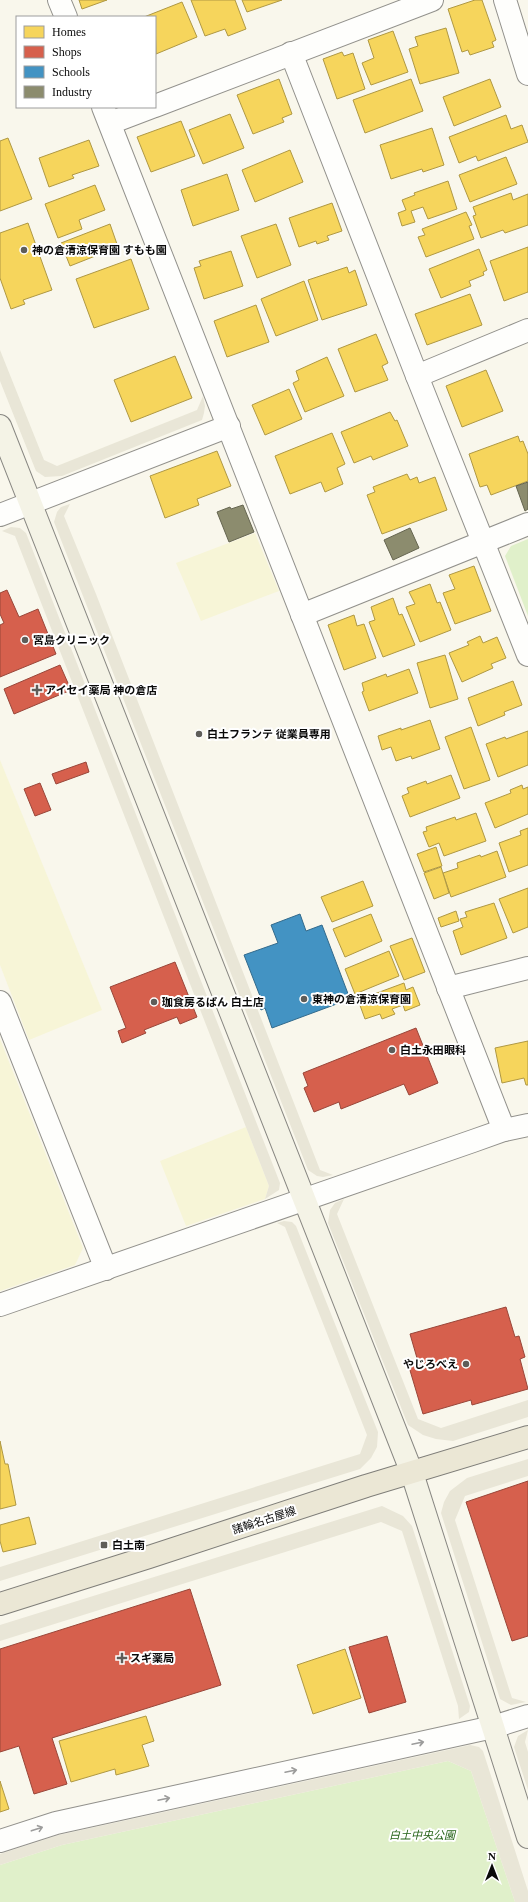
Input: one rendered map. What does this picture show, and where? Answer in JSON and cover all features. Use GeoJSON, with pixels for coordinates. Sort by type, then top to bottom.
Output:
{"type":"FeatureCollection","features":[{"type":"Feature","properties":{"kind":"main road","name":"諸輪名古屋線"},"geometry":{"type":"LineString","coordinates":[[0,1604],[366,1486],[528,1437]]}},
{"type":"Feature","properties":{"kind":"street"},"geometry":{"type":"LineString","coordinates":[[59,0],[66,16]]}},
{"type":"Feature","properties":{"kind":"street"},"geometry":{"type":"LineString","coordinates":[[156,106],[291,53],[410,4],[432,0]]}},
{"type":"Feature","properties":{"kind":"street"},"geometry":{"type":"LineString","coordinates":[[505,0],[528,74]]}},
{"type":"Feature","properties":{"kind":"street"},"geometry":{"type":"LineString","coordinates":[[291,53],[528,655]]}},
{"type":"Feature","properties":{"kind":"street"},"geometry":{"type":"LineString","coordinates":[[146,108],[106,115],[504,1130]]}},
{"type":"Feature","properties":{"kind":"street"},"geometry":{"type":"LineString","coordinates":[[417,376],[528,330]]}},
{"type":"Feature","properties":{"kind":"street"},"geometry":{"type":"LineString","coordinates":[[0,426],[412,1473],[528,1837]]}},
{"type":"Feature","properties":{"kind":"street"},"geometry":{"type":"LineString","coordinates":[[0,515],[229,426]]}},
{"type":"Feature","properties":{"kind":"street"},"geometry":{"type":"LineString","coordinates":[[302,615],[528,524]]}},
{"type":"Feature","properties":{"kind":"street"},"geometry":{"type":"LineString","coordinates":[[448,988],[528,968]]}},
{"type":"Feature","properties":{"kind":"street"},"geometry":{"type":"LineString","coordinates":[[0,1002],[106,1269]]}},
{"type":"Feature","properties":{"kind":"street"},"geometry":{"type":"LineString","coordinates":[[0,1305],[504,1130],[528,1125]]}},
{"type":"Feature","properties":{"kind":"street"},"geometry":{"type":"LineString","coordinates":[[0,1841],[56,1823],[493,1727],[528,1716]]}},
{"type":"Feature","properties":{"kind":"shaded area"},"geometry":{"type":"Polygon","coordinates":[[[0,350],[44,460],[57,466],[197,410],[203,396],[205,406],[202,420],[62,476],[45,477],[36,471],[0,381],[0,350]]]}},
{"type":"Feature","properties":{"kind":"shaded area"},"geometry":{"type":"Polygon","coordinates":[[[70,504],[64,516],[96,594],[320,1170],[333,1175],[323,1177],[317,1176],[308,1170],[54,522],[57,512],[61,507],[70,504]]]}},
{"type":"Feature","properties":{"kind":"shaded area"},"geometry":{"type":"Polygon","coordinates":[[[11,527],[20,528],[26,533],[280,1183],[279,1190],[265,1199],[269,1186],[15,536],[2,531],[11,527]]]}},
{"type":"Feature","properties":{"kind":"shaded area"},"geometry":{"type":"Polygon","coordinates":[[[255,533],[279,591],[201,621],[176,563],[255,533]]]}},
{"type":"Feature","properties":{"kind":"shaded area"},"geometry":{"type":"Polygon","coordinates":[[[0,760],[102,1010],[29,1040],[0,965],[0,760]]]}},
{"type":"Feature","properties":{"kind":"shaded area"},"geometry":{"type":"Polygon","coordinates":[[[0,1039],[83,1248],[75,1265],[0,1291],[0,1039]]]}},
{"type":"Feature","properties":{"kind":"shaded area"},"geometry":{"type":"Polygon","coordinates":[[[246,1127],[269,1186],[265,1199],[186,1226],[160,1161],[246,1127]]]}},
{"type":"Feature","properties":{"kind":"shaded area"},"geometry":{"type":"Polygon","coordinates":[[[344,1199],[337,1214],[418,1419],[441,1428],[528,1400],[528,1417],[453,1441],[436,1439],[423,1435],[408,1425],[328,1223],[330,1210],[335,1203],[344,1199]]]}},
{"type":"Feature","properties":{"kind":"shaded area"},"geometry":{"type":"Polygon","coordinates":[[[284,1221],[292,1222],[296,1226],[378,1432],[377,1447],[371,1458],[360,1469],[0,1581],[0,1567],[360,1454],[367,1435],[285,1227],[277,1223],[284,1221]]]}},
{"type":"Feature","properties":{"kind":"shaded area"},"geometry":{"type":"Polygon","coordinates":[[[528,1459],[528,1476],[465,1496],[455,1520],[512,1698],[526,1702],[511,1705],[500,1699],[441,1513],[444,1502],[450,1491],[467,1478],[528,1459]]]}},
{"type":"Feature","properties":{"kind":"shaded area"},"geometry":{"type":"Polygon","coordinates":[[[382,1506],[403,1516],[412,1526],[470,1706],[469,1712],[459,1719],[458,1706],[402,1531],[381,1522],[0,1641],[0,1625],[382,1506]]]}},
{"type":"Feature","properties":{"kind":"shaded area"},"geometry":{"type":"Polygon","coordinates":[[[528,1730],[525,1742],[528,1752],[528,1790],[514,1747],[518,1736],[528,1730]]]}},
{"type":"Feature","properties":{"kind":"shaded area"},"geometry":{"type":"Polygon","coordinates":[[[470,1745],[479,1747],[483,1751],[528,1891],[528,1902],[515,1902],[471,1771],[448,1761],[62,1845],[0,1865],[0,1854],[59,1835],[470,1745]]]}},
{"type":"Feature","properties":{"kind":"green space"},"geometry":{"type":"Polygon","coordinates":[[[528,539],[528,616],[505,556],[511,546],[528,539]]]}},
{"type":"Feature","properties":{"kind":"green space","name":"白土中央公園"},"geometry":{"type":"Polygon","coordinates":[[[448,1761],[471,1771],[515,1902],[0,1902],[0,1865],[62,1845],[448,1761]]]}},
{"type":"Feature","properties":{"kind":"building: Homes"},"geometry":{"type":"Polygon","coordinates":[[[79,0],[107,0],[82,9],[79,0]]]}},
{"type":"Feature","properties":{"kind":"building: Homes"},"geometry":{"type":"Polygon","coordinates":[[[191,0],[235,0],[246,29],[228,36],[225,29],[205,36],[191,0]]]}},
{"type":"Feature","properties":{"kind":"building: Homes"},"geometry":{"type":"Polygon","coordinates":[[[242,0],[282,0],[247,12],[242,0]]]}},
{"type":"Feature","properties":{"kind":"building: Homes"},"geometry":{"type":"Polygon","coordinates":[[[475,0],[482,0],[496,40],[492,42],[494,47],[470,55],[468,50],[462,52],[448,9],[475,0]]]}},
{"type":"Feature","properties":{"kind":"building: Homes"},"geometry":{"type":"Polygon","coordinates":[[[182,2],[197,37],[156,54],[156,16],[147,16],[182,2]]]}},
{"type":"Feature","properties":{"kind":"building: Homes"},"geometry":{"type":"Polygon","coordinates":[[[446,28],[459,73],[420,84],[409,49],[418,46],[415,37],[446,28]]]}},
{"type":"Feature","properties":{"kind":"building: Homes"},"geometry":{"type":"Polygon","coordinates":[[[393,31],[408,72],[371,85],[362,63],[374,58],[368,40],[393,31]]]}},
{"type":"Feature","properties":{"kind":"building: Homes"},"geometry":{"type":"Polygon","coordinates":[[[342,52],[344,56],[353,53],[365,89],[337,99],[323,59],[342,52]]]}},
{"type":"Feature","properties":{"kind":"building: Homes"},"geometry":{"type":"Polygon","coordinates":[[[279,79],[292,114],[282,118],[284,122],[253,134],[237,95],[279,79]]]}},
{"type":"Feature","properties":{"kind":"building: Homes"},"geometry":{"type":"Polygon","coordinates":[[[411,79],[423,111],[365,133],[353,100],[411,79]]]}},
{"type":"Feature","properties":{"kind":"building: Homes"},"geometry":{"type":"Polygon","coordinates":[[[490,79],[501,107],[454,126],[443,97],[490,79]]]}},
{"type":"Feature","properties":{"kind":"building: Homes"},"geometry":{"type":"Polygon","coordinates":[[[230,114],[244,148],[203,164],[189,130],[230,114]]]}},
{"type":"Feature","properties":{"kind":"building: Homes"},"geometry":{"type":"Polygon","coordinates":[[[506,115],[511,129],[522,125],[528,142],[478,161],[476,156],[459,163],[449,137],[506,115]]]}},
{"type":"Feature","properties":{"kind":"building: Homes"},"geometry":{"type":"Polygon","coordinates":[[[181,121],[195,156],[151,172],[137,137],[181,121]]]}},
{"type":"Feature","properties":{"kind":"building: Homes"},"geometry":{"type":"Polygon","coordinates":[[[432,128],[444,165],[423,172],[422,169],[391,179],[380,145],[432,128]]]}},
{"type":"Feature","properties":{"kind":"building: Homes"},"geometry":{"type":"Polygon","coordinates":[[[8,138],[32,199],[0,211],[0,141],[8,138]]]}},
{"type":"Feature","properties":{"kind":"building: Homes"},"geometry":{"type":"Polygon","coordinates":[[[89,140],[99,166],[72,175],[74,178],[49,187],[39,158],[89,140]]]}},
{"type":"Feature","properties":{"kind":"building: Homes"},"geometry":{"type":"Polygon","coordinates":[[[290,150],[303,182],[255,202],[242,170],[290,150]]]}},
{"type":"Feature","properties":{"kind":"building: Homes"},"geometry":{"type":"Polygon","coordinates":[[[506,157],[517,184],[470,202],[459,175],[506,157]]]}},
{"type":"Feature","properties":{"kind":"building: Homes"},"geometry":{"type":"Polygon","coordinates":[[[227,174],[239,210],[193,226],[181,190],[227,174]]]}},
{"type":"Feature","properties":{"kind":"building: Homes"},"geometry":{"type":"Polygon","coordinates":[[[448,181],[457,209],[428,219],[423,207],[411,211],[415,222],[402,226],[398,213],[406,210],[402,200],[415,195],[414,193],[448,181]]]}},
{"type":"Feature","properties":{"kind":"building: Homes"},"geometry":{"type":"Polygon","coordinates":[[[95,185],[105,210],[79,220],[82,229],[58,238],[45,204],[95,185]]]}},
{"type":"Feature","properties":{"kind":"building: Homes"},"geometry":{"type":"Polygon","coordinates":[[[511,193],[513,200],[528,194],[528,225],[505,233],[503,230],[481,238],[473,216],[476,215],[473,207],[511,193]]]}},
{"type":"Feature","properties":{"kind":"building: Homes"},"geometry":{"type":"Polygon","coordinates":[[[332,203],[342,231],[327,236],[329,240],[317,244],[316,241],[299,247],[289,218],[332,203]]]}},
{"type":"Feature","properties":{"kind":"building: Homes"},"geometry":{"type":"Polygon","coordinates":[[[466,212],[472,225],[469,226],[474,239],[426,257],[418,237],[425,235],[422,229],[466,212]]]}},
{"type":"Feature","properties":{"kind":"building: Homes"},"geometry":{"type":"Polygon","coordinates":[[[28,223],[52,290],[23,300],[25,304],[11,309],[0,278],[0,233],[28,223]]]}},
{"type":"Feature","properties":{"kind":"building: Homes"},"geometry":{"type":"Polygon","coordinates":[[[110,224],[118,247],[70,266],[61,243],[110,224]]]}},
{"type":"Feature","properties":{"kind":"building: Homes"},"geometry":{"type":"Polygon","coordinates":[[[276,224],[291,265],[257,278],[241,236],[276,224]]]}},
{"type":"Feature","properties":{"kind":"building: Homes"},"geometry":{"type":"Polygon","coordinates":[[[528,247],[528,292],[504,301],[490,261],[528,247]]]}},
{"type":"Feature","properties":{"kind":"building: Homes"},"geometry":{"type":"Polygon","coordinates":[[[479,249],[487,270],[483,272],[484,275],[469,281],[471,286],[441,298],[429,269],[479,249]]]}},
{"type":"Feature","properties":{"kind":"building: Homes"},"geometry":{"type":"Polygon","coordinates":[[[231,251],[243,286],[204,299],[194,268],[201,266],[199,261],[231,251]]]}},
{"type":"Feature","properties":{"kind":"building: Homes"},"geometry":{"type":"Polygon","coordinates":[[[131,259],[149,309],[94,328],[76,279],[131,259]]]}},
{"type":"Feature","properties":{"kind":"building: Homes"},"geometry":{"type":"Polygon","coordinates":[[[347,267],[349,273],[355,270],[367,305],[322,320],[308,280],[347,267]]]}},
{"type":"Feature","properties":{"kind":"building: Homes"},"geometry":{"type":"Polygon","coordinates":[[[304,281],[318,320],[276,336],[261,299],[304,281]]]}},
{"type":"Feature","properties":{"kind":"building: Homes"},"geometry":{"type":"Polygon","coordinates":[[[470,294],[482,325],[427,345],[415,314],[470,294]]]}},
{"type":"Feature","properties":{"kind":"building: Homes"},"geometry":{"type":"Polygon","coordinates":[[[256,305],[269,342],[227,357],[214,321],[256,305]]]}},
{"type":"Feature","properties":{"kind":"building: Homes"},"geometry":{"type":"Polygon","coordinates":[[[376,334],[388,363],[382,366],[388,380],[355,392],[338,349],[376,334]]]}},
{"type":"Feature","properties":{"kind":"building: Homes"},"geometry":{"type":"Polygon","coordinates":[[[175,356],[192,398],[131,422],[114,380],[175,356]]]}},
{"type":"Feature","properties":{"kind":"building: Homes"},"geometry":{"type":"Polygon","coordinates":[[[327,357],[344,396],[305,412],[293,383],[299,380],[296,371],[327,357]]]}},
{"type":"Feature","properties":{"kind":"building: Homes"},"geometry":{"type":"Polygon","coordinates":[[[486,370],[503,411],[462,427],[446,386],[486,370]]]}},
{"type":"Feature","properties":{"kind":"building: Homes"},"geometry":{"type":"Polygon","coordinates":[[[289,389],[302,419],[265,435],[252,405],[289,389]]]}},
{"type":"Feature","properties":{"kind":"building: Homes"},"geometry":{"type":"Polygon","coordinates":[[[390,412],[395,421],[397,420],[408,446],[373,460],[371,456],[354,463],[341,432],[390,412]]]}},
{"type":"Feature","properties":{"kind":"building: Homes"},"geometry":{"type":"Polygon","coordinates":[[[332,433],[345,464],[337,468],[343,484],[325,492],[321,482],[290,494],[275,456],[332,433]]]}},
{"type":"Feature","properties":{"kind":"building: Homes"},"geometry":{"type":"Polygon","coordinates":[[[518,436],[520,442],[523,441],[528,454],[528,481],[491,495],[487,485],[480,487],[469,454],[518,436]]]}},
{"type":"Feature","properties":{"kind":"building: Homes"},"geometry":{"type":"Polygon","coordinates":[[[217,451],[231,486],[197,499],[199,505],[165,518],[150,476],[217,451]]]}},
{"type":"Feature","properties":{"kind":"building: Homes"},"geometry":{"type":"Polygon","coordinates":[[[407,474],[410,480],[417,477],[419,483],[435,477],[447,510],[382,534],[367,495],[375,492],[373,487],[407,474]]]}},
{"type":"Feature","properties":{"kind":"building: Homes"},"geometry":{"type":"Polygon","coordinates":[[[474,566],[491,611],[455,624],[443,593],[455,589],[449,575],[474,566]]]}},
{"type":"Feature","properties":{"kind":"building: Homes"},"geometry":{"type":"Polygon","coordinates":[[[430,584],[437,603],[440,602],[451,630],[420,642],[406,607],[415,604],[409,592],[430,584]]]}},
{"type":"Feature","properties":{"kind":"building: Homes"},"geometry":{"type":"Polygon","coordinates":[[[393,598],[399,615],[402,614],[415,645],[383,657],[369,622],[375,620],[371,607],[393,598]]]}},
{"type":"Feature","properties":{"kind":"building: Homes"},"geometry":{"type":"Polygon","coordinates":[[[354,615],[357,626],[364,624],[376,658],[344,670],[328,625],[354,615]]]}},
{"type":"Feature","properties":{"kind":"building: Homes"},"geometry":{"type":"Polygon","coordinates":[[[480,636],[483,643],[497,637],[506,658],[491,664],[493,668],[462,682],[449,653],[469,645],[467,642],[480,636]]]}},
{"type":"Feature","properties":{"kind":"building: Homes"},"geometry":{"type":"Polygon","coordinates":[[[445,655],[458,699],[430,708],[417,663],[445,655]]]}},
{"type":"Feature","properties":{"kind":"building: Homes"},"geometry":{"type":"Polygon","coordinates":[[[409,669],[418,693],[369,711],[362,692],[364,691],[362,683],[386,674],[387,677],[409,669]]]}},
{"type":"Feature","properties":{"kind":"building: Homes"},"geometry":{"type":"Polygon","coordinates":[[[513,681],[522,705],[504,712],[505,715],[478,726],[468,698],[513,681]]]}},
{"type":"Feature","properties":{"kind":"building: Homes"},"geometry":{"type":"Polygon","coordinates":[[[430,720],[440,749],[412,759],[411,756],[396,761],[391,747],[382,750],[378,736],[430,720]]]}},
{"type":"Feature","properties":{"kind":"building: Homes"},"geometry":{"type":"Polygon","coordinates":[[[471,727],[490,780],[464,789],[445,737],[471,727]]]}},
{"type":"Feature","properties":{"kind":"building: Homes"},"geometry":{"type":"Polygon","coordinates":[[[528,731],[528,765],[498,777],[486,744],[528,731]]]}},
{"type":"Feature","properties":{"kind":"building: Homes"},"geometry":{"type":"Polygon","coordinates":[[[451,775],[460,798],[410,817],[402,796],[409,793],[407,788],[426,781],[427,784],[451,775]]]}},
{"type":"Feature","properties":{"kind":"building: Homes"},"geometry":{"type":"Polygon","coordinates":[[[522,785],[523,789],[528,787],[528,814],[495,828],[485,803],[511,793],[510,790],[522,785]]]}},
{"type":"Feature","properties":{"kind":"building: Homes"},"geometry":{"type":"Polygon","coordinates":[[[476,813],[486,841],[444,856],[439,843],[429,847],[423,832],[427,831],[426,827],[455,817],[456,820],[476,813]]]}},
{"type":"Feature","properties":{"kind":"building: Homes"},"geometry":{"type":"Polygon","coordinates":[[[528,828],[528,865],[509,872],[499,843],[521,835],[520,831],[528,828]]]}},
{"type":"Feature","properties":{"kind":"building: Homes"},"geometry":{"type":"Polygon","coordinates":[[[436,847],[442,866],[424,872],[417,854],[436,847]]]}},
{"type":"Feature","properties":{"kind":"building: Homes"},"geometry":{"type":"Polygon","coordinates":[[[497,851],[506,877],[451,897],[443,873],[458,868],[457,863],[497,851]]]}},
{"type":"Feature","properties":{"kind":"building: Homes"},"geometry":{"type":"Polygon","coordinates":[[[441,867],[449,893],[434,899],[424,873],[441,867]]]}},
{"type":"Feature","properties":{"kind":"building: Homes"},"geometry":{"type":"Polygon","coordinates":[[[363,881],[373,906],[332,922],[321,897],[363,881]]]}},
{"type":"Feature","properties":{"kind":"building: Homes"},"geometry":{"type":"Polygon","coordinates":[[[528,888],[528,927],[513,933],[499,899],[528,888]]]}},
{"type":"Feature","properties":{"kind":"building: Homes"},"geometry":{"type":"Polygon","coordinates":[[[494,903],[507,938],[461,955],[453,931],[463,927],[460,919],[467,917],[465,912],[494,903]]]}},
{"type":"Feature","properties":{"kind":"building: Homes"},"geometry":{"type":"Polygon","coordinates":[[[456,911],[459,921],[441,927],[438,918],[456,911]]]}},
{"type":"Feature","properties":{"kind":"building: Homes"},"geometry":{"type":"Polygon","coordinates":[[[371,914],[382,941],[345,957],[333,929],[371,914]]]}},
{"type":"Feature","properties":{"kind":"building: Homes"},"geometry":{"type":"Polygon","coordinates":[[[412,938],[425,972],[404,980],[390,946],[412,938]]]}},
{"type":"Feature","properties":{"kind":"building: Homes"},"geometry":{"type":"Polygon","coordinates":[[[389,951],[399,976],[355,994],[345,969],[389,951]]]}},
{"type":"Feature","properties":{"kind":"building: Homes"},"geometry":{"type":"Polygon","coordinates":[[[404,983],[406,990],[413,987],[420,1005],[405,1011],[403,1005],[392,1009],[395,1014],[382,1019],[380,1014],[365,1019],[358,1000],[404,983]]]}},
{"type":"Feature","properties":{"kind":"building: Homes"},"geometry":{"type":"Polygon","coordinates":[[[528,1041],[528,1085],[526,1085],[524,1078],[502,1083],[495,1048],[528,1041]]]}},
{"type":"Feature","properties":{"kind":"building: Homes"},"geometry":{"type":"Polygon","coordinates":[[[0,1441],[5,1464],[8,1464],[16,1505],[0,1509],[0,1441]]]}},
{"type":"Feature","properties":{"kind":"building: Homes"},"geometry":{"type":"Polygon","coordinates":[[[29,1517],[36,1544],[3,1552],[0,1541],[0,1525],[29,1517]]]}},
{"type":"Feature","properties":{"kind":"building: Homes"},"geometry":{"type":"Polygon","coordinates":[[[345,1649],[361,1698],[313,1714],[297,1665],[345,1649]]]}},
{"type":"Feature","properties":{"kind":"building: Homes"},"geometry":{"type":"Polygon","coordinates":[[[146,1716],[154,1741],[142,1745],[149,1766],[116,1775],[115,1769],[71,1782],[59,1741],[146,1716]]]}},
{"type":"Feature","properties":{"kind":"building: Homes"},"geometry":{"type":"Polygon","coordinates":[[[0,1781],[9,1809],[0,1812],[0,1781]]]}},
{"type":"Feature","properties":{"kind":"building: Shops","name":"宮島クリニック"},"geometry":{"type":"Polygon","coordinates":[[[7,590],[19,617],[38,609],[56,654],[0,677],[0,625],[4,623],[0,614],[0,593],[7,590]]]}},
{"type":"Feature","properties":{"kind":"building: Shops","name":"アイセイ薬局 神の倉店"},"geometry":{"type":"Polygon","coordinates":[[[60,665],[71,690],[14,714],[4,689],[60,665]]]}},
{"type":"Feature","properties":{"kind":"building: Shops"},"geometry":{"type":"Polygon","coordinates":[[[86,762],[89,772],[56,784],[52,774],[86,762]]]}},
{"type":"Feature","properties":{"kind":"building: Shops"},"geometry":{"type":"Polygon","coordinates":[[[40,783],[51,810],[35,816],[24,789],[40,783]]]}},
{"type":"Feature","properties":{"kind":"building: Shops","name":"珈食房るぱん 白土店"},"geometry":{"type":"Polygon","coordinates":[[[175,962],[197,1017],[180,1024],[177,1017],[144,1030],[146,1033],[122,1043],[118,1031],[126,1028],[110,987],[175,962]]]}},
{"type":"Feature","properties":{"kind":"building: Shops","name":"白土永田眼科"},"geometry":{"type":"Polygon","coordinates":[[[416,1028],[438,1083],[409,1095],[404,1084],[341,1109],[339,1102],[314,1112],[304,1088],[308,1086],[303,1073],[416,1028]]]}},
{"type":"Feature","properties":{"kind":"building: Shops"},"geometry":{"type":"Polygon","coordinates":[[[506,1307],[515,1337],[519,1336],[525,1357],[520,1359],[528,1389],[472,1405],[471,1400],[423,1414],[409,1367],[419,1365],[410,1334],[506,1307]]]}},
{"type":"Feature","properties":{"kind":"building: Shops"},"geometry":{"type":"Polygon","coordinates":[[[528,1481],[528,1636],[512,1641],[466,1502],[528,1481]]]}},
{"type":"Feature","properties":{"kind":"building: Shops"},"geometry":{"type":"Polygon","coordinates":[[[190,1589],[221,1685],[52,1738],[67,1784],[34,1794],[19,1746],[0,1752],[0,1649],[190,1589]]]}},
{"type":"Feature","properties":{"kind":"building: Shops"},"geometry":{"type":"Polygon","coordinates":[[[387,1636],[406,1702],[369,1713],[349,1647],[387,1636]]]}},
{"type":"Feature","properties":{"kind":"building: Schools"},"geometry":{"type":"Polygon","coordinates":[[[300,914],[306,931],[322,925],[350,999],[272,1028],[265,1008],[261,1010],[256,997],[260,996],[244,955],[278,943],[271,925],[300,914]]]}},
{"type":"Feature","properties":{"kind":"building: Industry"},"geometry":{"type":"Polygon","coordinates":[[[528,482],[528,509],[525,511],[516,486],[528,482]]]}},
{"type":"Feature","properties":{"kind":"building: Industry"},"geometry":{"type":"Polygon","coordinates":[[[243,505],[254,532],[229,542],[217,512],[230,507],[231,509],[243,505]]]}},
{"type":"Feature","properties":{"kind":"building: Industry"},"geometry":{"type":"Polygon","coordinates":[[[410,528],[419,548],[393,560],[384,540],[410,528]]]}},
{"type":"Feature","properties":{"kind":"place","name":"神の倉清涼保育園 すもも園"},"geometry":{"type":"Point","coordinates":[24,250]}},
{"type":"Feature","properties":{"kind":"place","name":"宮島クリニック"},"geometry":{"type":"Point","coordinates":[25,640]}},
{"type":"Feature","properties":{"kind":"place","name":"アイセイ薬局 神の倉店"},"geometry":{"type":"Point","coordinates":[37,690]}},
{"type":"Feature","properties":{"kind":"place","name":"白土フランテ 従業員専用"},"geometry":{"type":"Point","coordinates":[199,734]}},
{"type":"Feature","properties":{"kind":"place","name":"東神の倉清涼保育園"},"geometry":{"type":"Point","coordinates":[304,999]}},
{"type":"Feature","properties":{"kind":"place","name":"珈食房るぱん 白土店"},"geometry":{"type":"Point","coordinates":[154,1002]}},
{"type":"Feature","properties":{"kind":"place","name":"白土永田眼科"},"geometry":{"type":"Point","coordinates":[392,1050]}},
{"type":"Feature","properties":{"kind":"place","name":"やじろべえ"},"geometry":{"type":"Point","coordinates":[466,1364]}},
{"type":"Feature","properties":{"kind":"place","name":"白土南"},"geometry":{"type":"Point","coordinates":[104,1545]}},
{"type":"Feature","properties":{"kind":"place","name":"スギ薬局"},"geometry":{"type":"Point","coordinates":[122,1658]}}]}
